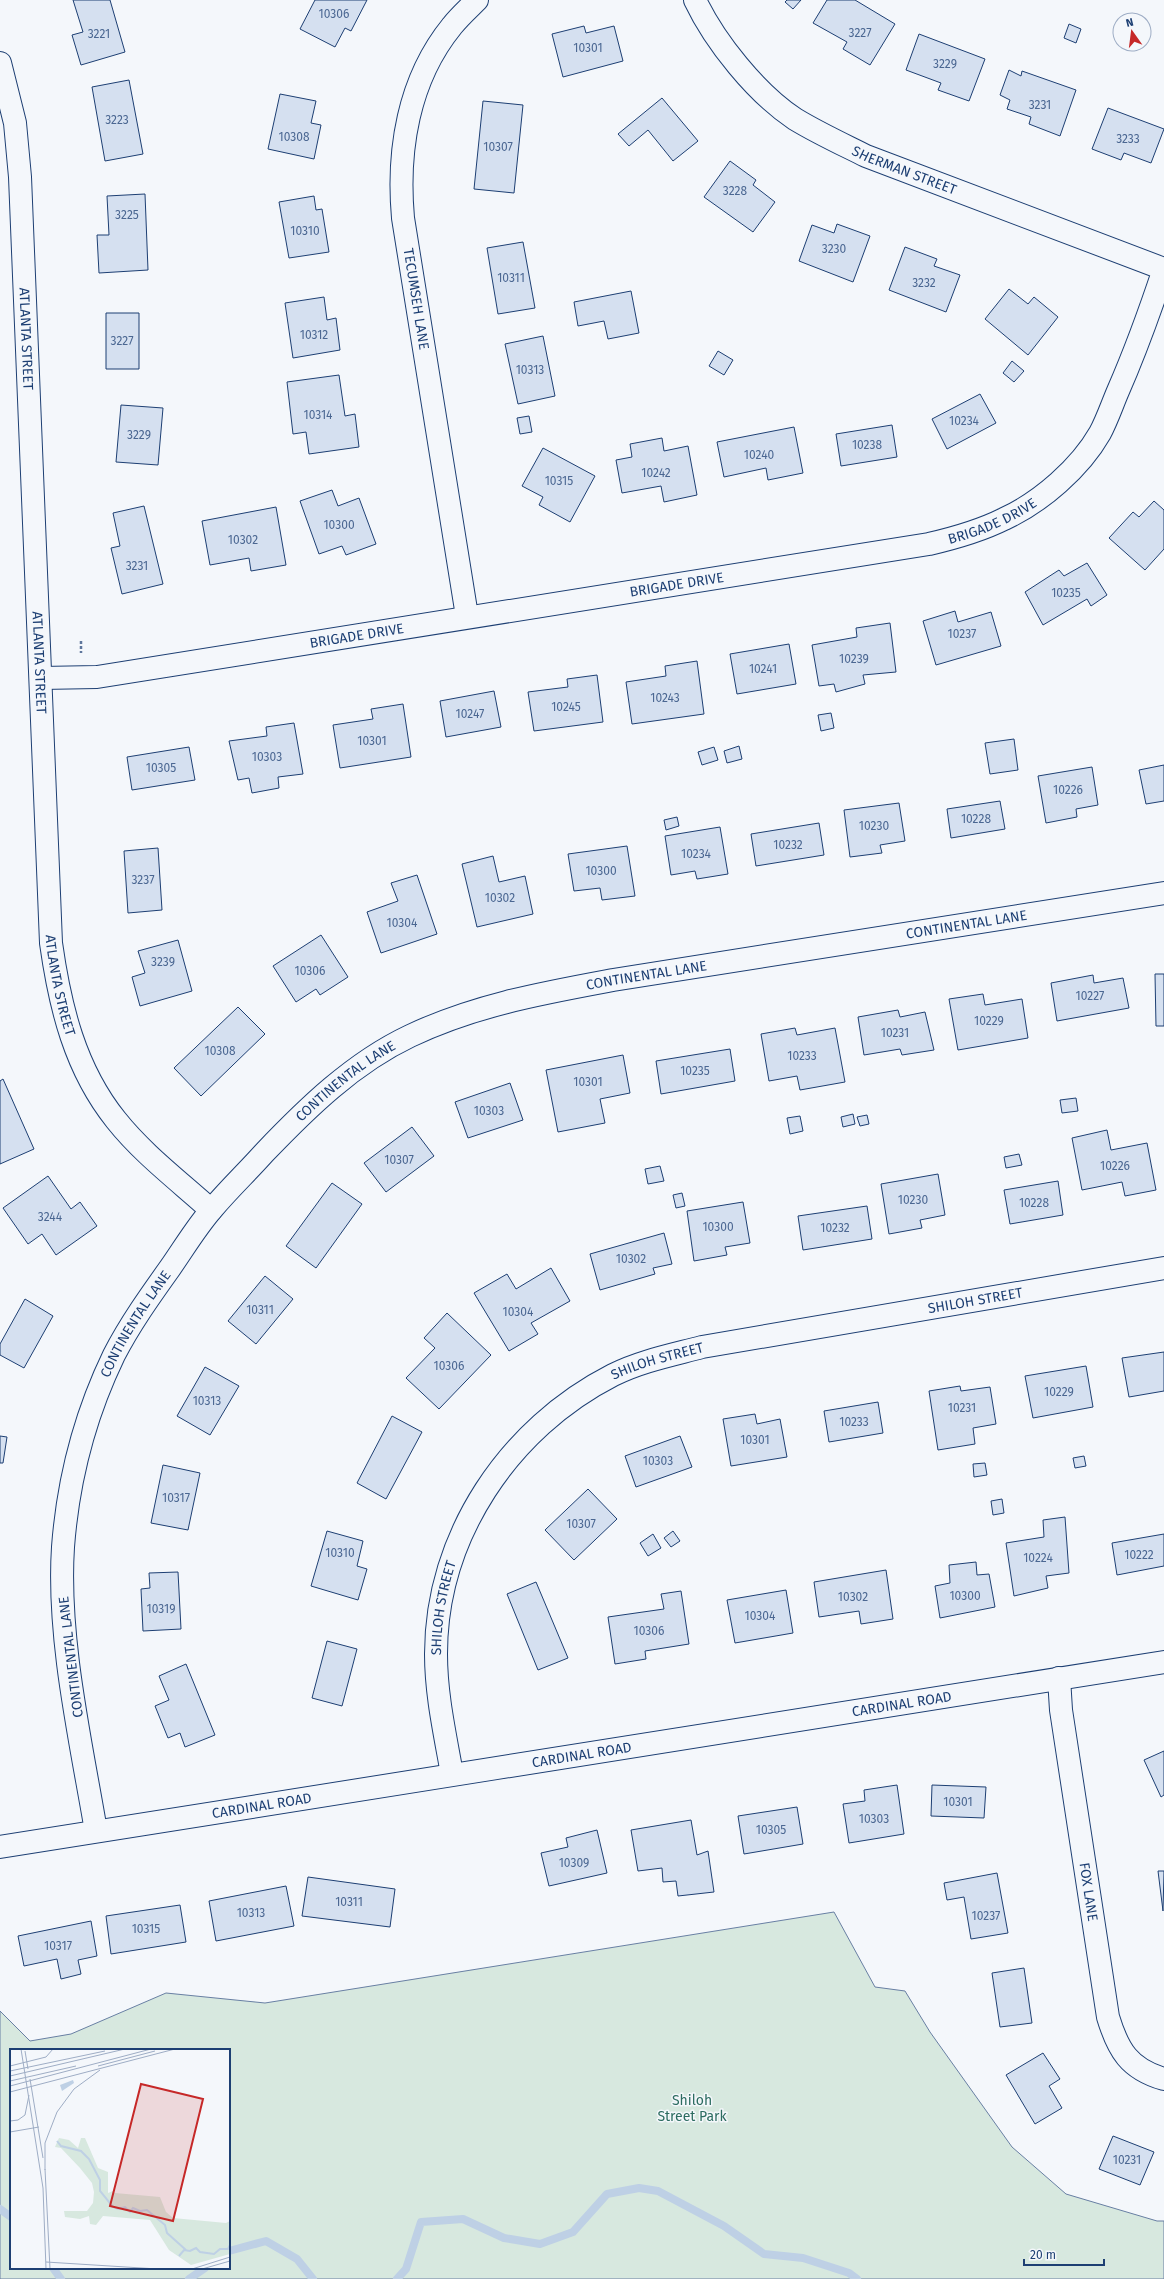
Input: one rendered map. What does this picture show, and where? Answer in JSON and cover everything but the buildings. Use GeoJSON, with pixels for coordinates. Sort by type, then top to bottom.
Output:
{"type":"FeatureCollection","features":[{"type":"Feature","properties":{"kind":"street","name":"TECUMSEH LANE"},"geometry":{"type":"LineString","coordinates":[[467,616],[404,226],[400,188],[404,135],[417,88],[425,68],[452,25],[478,0]]}},
{"type":"Feature","properties":{"kind":"street","name":"SHERMAN STREET"},"geometry":{"type":"LineString","coordinates":[[695,0],[720,41],[752,81],[794,118],[828,138],[874,158],[1164,269]]}},
{"type":"Feature","properties":{"kind":"street","name":"ATLANTA STREET"},"geometry":{"type":"LineString","coordinates":[[0,63],[15,123],[20,177],[51,943],[57,986],[67,1028],[90,1080],[116,1120],[144,1150],[211,1210]]}},
{"type":"Feature","properties":{"kind":"street","name":"BRIGADE DRIVE"},"geometry":{"type":"LineString","coordinates":[[41,678],[97,677],[467,616],[929,544],[966,535],[1005,519],[1033,502],[1058,482],[1081,459],[1100,433],[1145,328],[1164,269]]}},
{"type":"Feature","properties":{"kind":"street","name":"CONTINENTAL LANE"},"geometry":{"type":"LineString","coordinates":[[96,1831],[69,1662],[63,1609],[63,1548],[71,1487],[89,1417],[114,1356],[140,1310],[211,1210],[299,1115],[344,1077],[376,1055],[409,1036],[475,1009],[531,995],[613,980],[1164,892]]}},
{"type":"Feature","properties":{"kind":"street","name":"SHILOH STREET"},"geometry":{"type":"LineString","coordinates":[[452,1774],[439,1697],[436,1654],[438,1626],[446,1579],[455,1552],[476,1504],[506,1461],[546,1419],[588,1389],[613,1375],[644,1362],[702,1347],[1164,1268]]}},
{"type":"Feature","properties":{"kind":"street","name":"CARDINAL ROAD"},"geometry":{"type":"LineString","coordinates":[[0,1846],[1164,1662]]}},
{"type":"Feature","properties":{"kind":"street","name":"FOX LANE"},"geometry":{"type":"LineString","coordinates":[[1059,1678],[1061,1710],[1108,2017],[1114,2038],[1123,2053],[1137,2068],[1151,2075],[1164,2078]]}},
{"type":"Feature","properties":{"kind":"green space","name":"Shiloh Street Park"},"geometry":{"type":"Polygon","coordinates":[[[834,1912],[875,1987],[905,1991],[930,2032],[1012,2147],[1066,2194],[1157,2221],[1164,2221],[1164,2279],[0,2279],[0,2011],[30,2041],[71,2034],[166,1993],[265,2003],[834,1912]]]}},
{"type":"Feature","properties":{"kind":"waterway"},"geometry":{"type":"LineString","coordinates":[[397,2279],[406,2269],[421,2222],[463,2219],[504,2238],[540,2244],[573,2232],[607,2194],[639,2188],[658,2191],[724,2226],[764,2254],[803,2258],[849,2273],[857,2279]]}},
{"type":"Feature","properties":{"kind":"waterway"},"geometry":{"type":"LineString","coordinates":[[0,2209],[10,2216]]}},
{"type":"Feature","properties":{"kind":"waterway"},"geometry":{"type":"LineString","coordinates":[[230,2251],[266,2241],[297,2259],[313,2279]]}},
{"type":"Feature","properties":{"kind":"waterway"},"geometry":{"type":"LineString","coordinates":[[54,2269],[61,2279]]}},
{"type":"Feature","properties":{"kind":"waterway"},"geometry":{"type":"LineString","coordinates":[[189,2279],[204,2269]]}}]}
